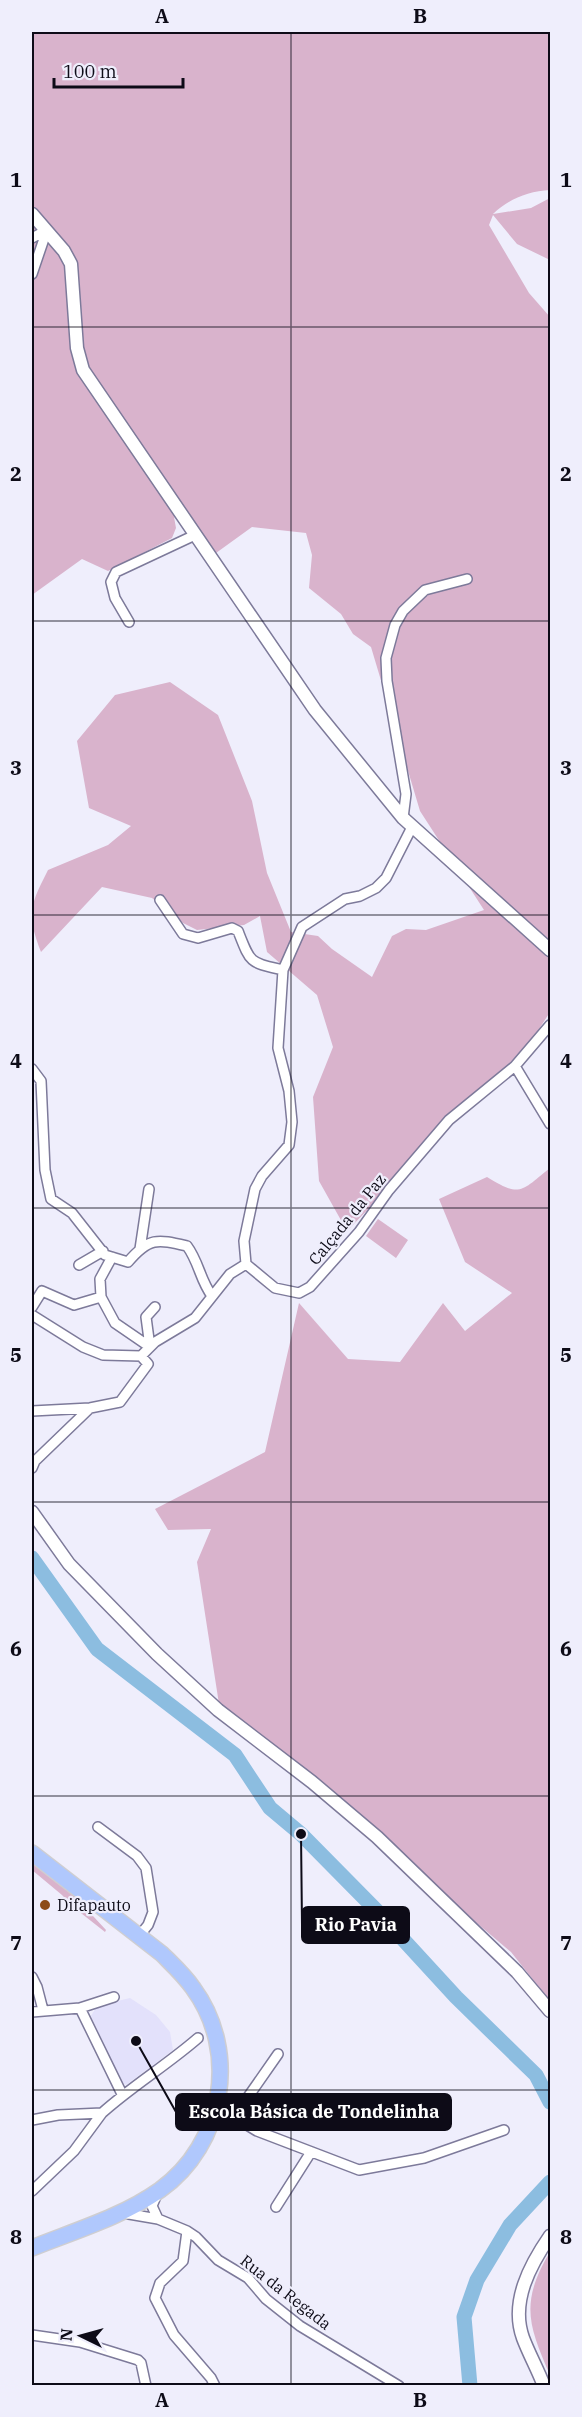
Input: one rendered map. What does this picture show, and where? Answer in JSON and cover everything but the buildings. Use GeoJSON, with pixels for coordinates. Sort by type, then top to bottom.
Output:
{"type":"FeatureCollection","features":[{"type":"Feature","properties":{"kind":"main road"},"geometry":{"type":"LineString","coordinates":[[32,1853],[179,1970],[193,1988],[210,2019],[220,2058],[220,2086],[215,2114],[205,2139],[183,2170],[160,2190],[140,2202],[32,2247]]}},
{"type":"Feature","properties":{"kind":"main road"},"geometry":{"type":"LineString","coordinates":[[140,2202],[142,2196],[166,2180],[191,2153],[209,2110],[215,2057],[210,2019]]}},
{"type":"Feature","properties":{"kind":"main road"},"geometry":{"type":"LineString","coordinates":[[32,2247],[151,2184],[175,2164],[196,2138]]}},
{"type":"Feature","properties":{"kind":"main road"},"geometry":{"type":"LineString","coordinates":[[98,2213],[108,2213],[134,2201],[140,2202]]}},
{"type":"Feature","properties":{"kind":"street"},"geometry":{"type":"LineString","coordinates":[[32,214],[64,251],[71,264],[77,348],[83,370],[315,710],[408,823],[550,950]]}},
{"type":"Feature","properties":{"kind":"street"},"geometry":{"type":"LineString","coordinates":[[32,238],[47,230]]}},
{"type":"Feature","properties":{"kind":"street"},"geometry":{"type":"LineString","coordinates":[[32,274],[47,230]]}},
{"type":"Feature","properties":{"kind":"street"},"geometry":{"type":"LineString","coordinates":[[129,622],[115,598],[111,582],[116,572],[195,535]]}},
{"type":"Feature","properties":{"kind":"street"},"geometry":{"type":"LineString","coordinates":[[32,1315],[83,1347],[103,1355],[141,1356],[155,1342],[195,1318],[230,1274],[246,1264],[244,1240],[255,1189],[262,1176],[289,1145],[292,1122],[289,1091],[278,1048],[284,970],[302,927],[345,899],[360,896],[376,888],[386,878],[408,823],[406,794],[387,681],[387,658],[395,625],[403,612],[425,590],[467,579]]}},
{"type":"Feature","properties":{"kind":"street"},"geometry":{"type":"LineString","coordinates":[[160,900],[183,934],[198,938],[231,928],[238,931],[249,958],[255,963],[284,970]]}},
{"type":"Feature","properties":{"kind":"street","name":"Calçada da Paz"},"geometry":{"type":"LineString","coordinates":[[246,1264],[275,1288],[299,1293],[310,1287],[359,1232],[389,1190],[449,1120],[515,1066],[550,1025]]}},
{"type":"Feature","properties":{"kind":"street"},"geometry":{"type":"LineString","coordinates":[[515,1066],[550,1124]]}},
{"type":"Feature","properties":{"kind":"street"},"geometry":{"type":"LineString","coordinates":[[32,1069],[41,1081],[45,1170],[51,1199],[72,1213],[103,1251],[112,1257],[128,1262],[140,1249],[153,1241],[162,1240],[187,1246],[196,1258],[203,1284],[212,1296]]}},
{"type":"Feature","properties":{"kind":"street"},"geometry":{"type":"LineString","coordinates":[[140,1249],[149,1190]]}},
{"type":"Feature","properties":{"kind":"street"},"geometry":{"type":"LineString","coordinates":[[79,1265],[103,1251]]}},
{"type":"Feature","properties":{"kind":"street"},"geometry":{"type":"LineString","coordinates":[[112,1257],[100,1279],[101,1297],[115,1323],[150,1347]]}},
{"type":"Feature","properties":{"kind":"street"},"geometry":{"type":"LineString","coordinates":[[32,1307],[42,1291],[74,1305],[101,1297]]}},
{"type":"Feature","properties":{"kind":"street"},"geometry":{"type":"LineString","coordinates":[[150,1347],[146,1317],[155,1307]]}},
{"type":"Feature","properties":{"kind":"street"},"geometry":{"type":"LineString","coordinates":[[32,1411],[90,1408],[120,1402],[148,1364],[141,1356]]}},
{"type":"Feature","properties":{"kind":"street"},"geometry":{"type":"LineString","coordinates":[[32,1468],[34,1461],[90,1408]]}},
{"type":"Feature","properties":{"kind":"street"},"geometry":{"type":"LineString","coordinates":[[32,1512],[67,1561],[157,1654],[218,1710],[312,1782],[385,1845],[517,1972],[550,2011]]}},
{"type":"Feature","properties":{"kind":"street"},"geometry":{"type":"LineString","coordinates":[[98,1827],[137,1856],[146,1868],[153,1912],[148,1925],[138,1936]]}},
{"type":"Feature","properties":{"kind":"street"},"geometry":{"type":"LineString","coordinates":[[32,1977],[43,2010]]}},
{"type":"Feature","properties":{"kind":"street"},"geometry":{"type":"LineString","coordinates":[[32,2012],[80,2008],[114,1997]]}},
{"type":"Feature","properties":{"kind":"street"},"geometry":{"type":"LineString","coordinates":[[80,2008],[122,2094]]}},
{"type":"Feature","properties":{"kind":"street"},"geometry":{"type":"LineString","coordinates":[[32,2191],[74,2151],[102,2113],[122,2094],[169,2063],[198,2038]]}},
{"type":"Feature","properties":{"kind":"street"},"geometry":{"type":"LineString","coordinates":[[234,2117],[278,2054]]}},
{"type":"Feature","properties":{"kind":"street"},"geometry":{"type":"LineString","coordinates":[[32,2120],[58,2115],[102,2113]]}},
{"type":"Feature","properties":{"kind":"street"},"geometry":{"type":"LineString","coordinates":[[215,2114],[234,2117],[257,2131],[359,2170],[424,2158],[504,2130]]}},
{"type":"Feature","properties":{"kind":"street"},"geometry":{"type":"LineString","coordinates":[[276,2207],[311,2152]]}},
{"type":"Feature","properties":{"kind":"street"},"geometry":{"type":"LineString","coordinates":[[158,2219],[152,2206],[160,2190]]}},
{"type":"Feature","properties":{"kind":"street"},"geometry":{"type":"LineString","coordinates":[[140,2202],[146,2211],[158,2219]]}},
{"type":"Feature","properties":{"kind":"street"},"geometry":{"type":"LineString","coordinates":[[118,2212],[158,2219]]}},
{"type":"Feature","properties":{"kind":"street","name":"Rua da Regada"},"geometry":{"type":"LineString","coordinates":[[158,2219],[196,2237],[218,2260],[248,2277],[266,2298],[300,2326],[399,2385]]}},
{"type":"Feature","properties":{"kind":"street"},"geometry":{"type":"LineString","coordinates":[[187,2231],[186,2255],[160,2283],[155,2298],[174,2335],[215,2385]]}},
{"type":"Feature","properties":{"kind":"street"},"geometry":{"type":"LineString","coordinates":[[544,2385],[522,2337],[518,2310],[523,2286],[532,2265],[550,2236]]}},
{"type":"Feature","properties":{"kind":"street"},"geometry":{"type":"LineString","coordinates":[[32,2334],[80,2342],[138,2360],[141,2363],[146,2385]]}},
{"type":"Feature","properties":{"kind":"shaded area"},"geometry":{"type":"Polygon","coordinates":[[[32,32],[550,32],[550,190],[519,197],[493,214],[531,208],[550,198],[550,230],[548,232],[550,260],[517,244],[493,215],[489,225],[529,293],[550,317],[550,1012],[532,1040],[347,1231],[319,1181],[313,1097],[333,1047],[317,995],[267,952],[260,916],[244,925],[197,930],[183,923],[152,898],[102,887],[41,952],[33,928],[34,901],[48,870],[108,845],[131,826],[89,808],[77,741],[115,695],[170,682],[218,715],[252,801],[267,873],[291,932],[318,936],[332,949],[372,977],[392,936],[406,929],[426,930],[484,910],[420,811],[371,647],[353,634],[341,614],[309,588],[312,555],[306,533],[252,527],[216,553],[174,517],[176,528],[172,538],[108,571],[82,559],[32,595],[32,32]]]}},
{"type":"Feature","properties":{"kind":"shaded area"},"geometry":{"type":"Polygon","coordinates":[[[550,1168],[550,2001],[511,1952],[219,1704],[197,1562],[211,1529],[168,1530],[155,1509],[265,1452],[299,1303],[348,1359],[400,1362],[443,1303],[465,1331],[512,1293],[465,1262],[439,1199],[487,1177],[507,1188],[520,1189],[550,1168]]]}},
{"type":"Feature","properties":{"kind":"shaded area"},"geometry":{"type":"Polygon","coordinates":[[[378,1219],[408,1240],[396,1258],[366,1236],[378,1219]]]}},
{"type":"Feature","properties":{"kind":"shaded area"},"geometry":{"type":"Polygon","coordinates":[[[32,1859],[78,1895],[80,1902],[106,1930],[105,1932],[32,1870],[32,1859]]]}},
{"type":"Feature","properties":{"kind":"shaded area"},"geometry":{"type":"Polygon","coordinates":[[[130,1998],[156,2015],[170,2032],[173,2050],[126,2085],[121,2081],[91,2016],[97,2006],[130,1998]]]}},
{"type":"Feature","properties":{"kind":"shaded area"},"geometry":{"type":"Polygon","coordinates":[[[550,2252],[550,2375],[536,2342],[530,2314],[534,2285],[550,2252]]]}},
{"type":"Feature","properties":{"kind":"waterway"},"geometry":{"type":"LineString","coordinates":[[32,1558],[97,1649],[235,1755],[270,1808],[301,1834],[377,1911],[456,1997],[536,2075],[550,2102]]}},
{"type":"Feature","properties":{"kind":"waterway"},"geometry":{"type":"LineString","coordinates":[[470,2386],[464,2317],[477,2280],[510,2225],[550,2182]]}},
{"type":"Feature","properties":{"kind":"place","name":"Rio Pavia"},"geometry":{"type":"Point","coordinates":[301,1834]}},
{"type":"Feature","properties":{"kind":"place","name":"Difapauto"},"geometry":{"type":"Point","coordinates":[45,1905]}},
{"type":"Feature","properties":{"kind":"place","name":"Escola Básica de Tondelinha"},"geometry":{"type":"Point","coordinates":[136,2041]}}]}
